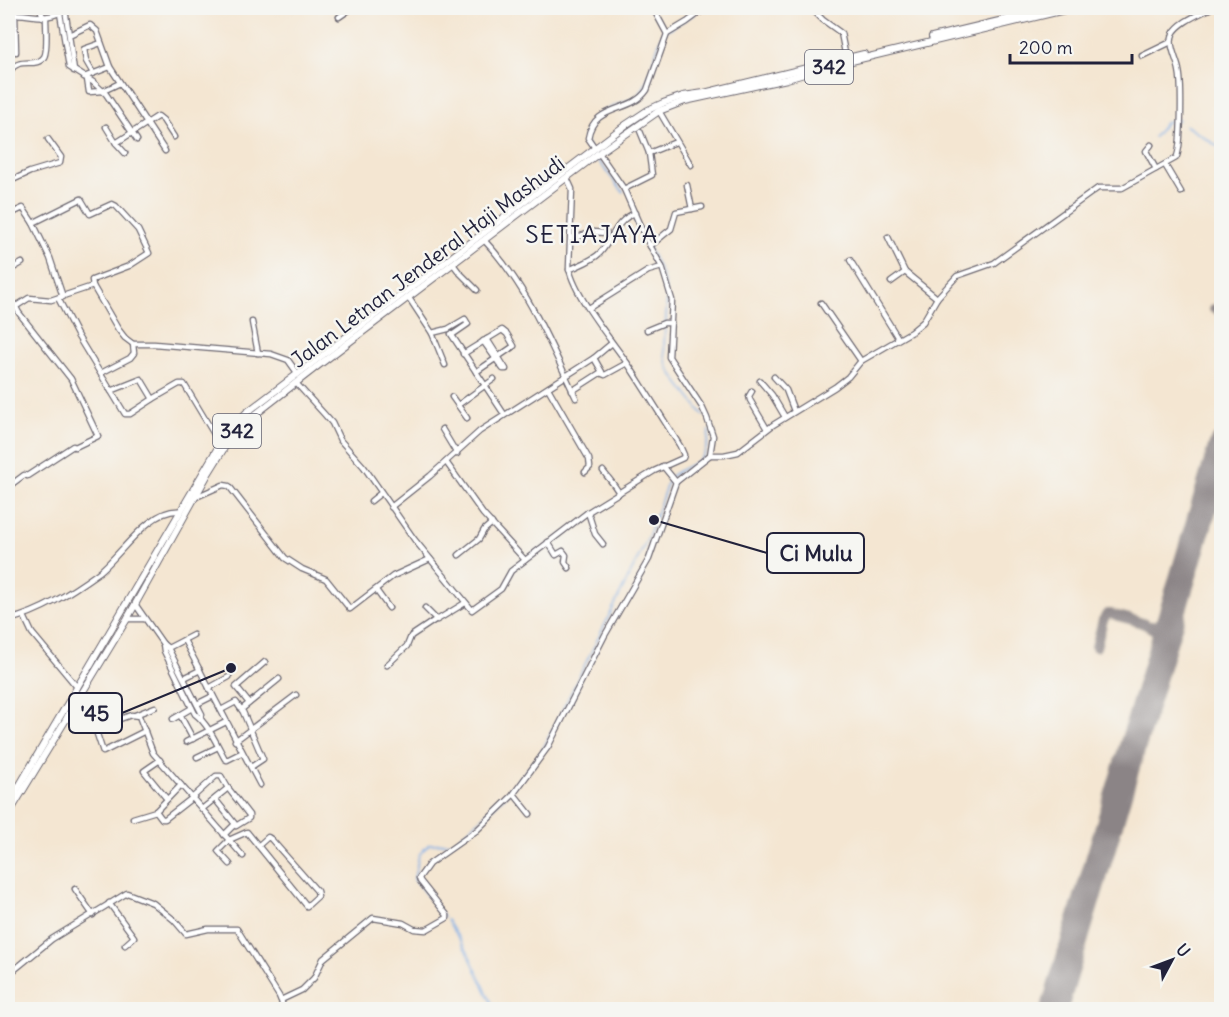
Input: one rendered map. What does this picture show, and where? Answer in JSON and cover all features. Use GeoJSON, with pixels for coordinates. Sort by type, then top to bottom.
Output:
{"type":"FeatureCollection","features":[{"type":"Feature","properties":{"kind":"main road","name":"Jalan Letnan Jenderal Haji Mashudi"},"geometry":{"type":"LineString","coordinates":[[617,136],[659,111],[685,101],[787,79],[846,58],[1053,8]]}},
{"type":"Feature","properties":{"kind":"main road","name":"Jalan Letnan Jenderal Haji Mashudi"},"geometry":{"type":"LineString","coordinates":[[8,816],[127,619],[231,437],[298,374],[617,136],[648,110],[683,96],[1073,8]]}},
{"type":"Feature","properties":{"kind":"main road","name":"Jalan Letnan Jenderal Haji Mashudi"},"geometry":{"type":"LineString","coordinates":[[8,805],[220,444],[240,419],[296,383],[567,178],[589,156]]}},
{"type":"Feature","properties":{"kind":"street"},"geometry":{"type":"LineString","coordinates":[[10,71],[19,63],[38,62],[44,58],[44,17],[40,8]]}},
{"type":"Feature","properties":{"kind":"street"},"geometry":{"type":"LineString","coordinates":[[339,17],[352,8]]}},
{"type":"Feature","properties":{"kind":"street"},"geometry":{"type":"LineString","coordinates":[[653,8],[666,31],[645,94],[637,101],[605,113],[595,122],[588,138],[624,189],[632,213],[661,268],[672,300],[668,323],[669,357],[707,418],[713,436],[710,455]]}},
{"type":"Feature","properties":{"kind":"street"},"geometry":{"type":"LineString","coordinates":[[666,31],[687,22],[705,8]]}},
{"type":"Feature","properties":{"kind":"street"},"geometry":{"type":"LineString","coordinates":[[811,8],[841,33],[846,58]]}},
{"type":"Feature","properties":{"kind":"street"},"geometry":{"type":"LineString","coordinates":[[281,1000],[302,990],[314,978],[325,957],[373,918],[426,930],[445,920],[447,915],[419,878],[429,864],[476,831],[514,794],[551,742],[605,635],[649,559],[676,482],[710,455],[738,452],[767,429],[835,387],[848,377],[861,361],[911,332],[923,322],[951,280],[965,272],[994,263],[1098,188],[1122,188],[1165,165],[1179,154],[1180,71],[1172,42],[1173,34],[1203,9],[1211,8]]}},
{"type":"Feature","properties":{"kind":"street"},"geometry":{"type":"LineString","coordinates":[[8,15],[44,17],[64,10]]}},
{"type":"Feature","properties":{"kind":"street"},"geometry":{"type":"LineString","coordinates":[[64,10],[69,35],[67,43]]}},
{"type":"Feature","properties":{"kind":"street"},"geometry":{"type":"LineString","coordinates":[[64,10],[67,43],[74,71],[103,91],[137,140]]}},
{"type":"Feature","properties":{"kind":"street"},"geometry":{"type":"LineString","coordinates":[[15,14],[16,52]]}},
{"type":"Feature","properties":{"kind":"street"},"geometry":{"type":"LineString","coordinates":[[69,35],[90,25],[96,29],[110,67],[165,151]]}},
{"type":"Feature","properties":{"kind":"street"},"geometry":{"type":"LineString","coordinates":[[1142,56],[1172,42]]}},
{"type":"Feature","properties":{"kind":"street"},"geometry":{"type":"LineString","coordinates":[[93,73],[86,61],[84,49],[101,43]]}},
{"type":"Feature","properties":{"kind":"street"},"geometry":{"type":"LineString","coordinates":[[85,78],[110,67]]}},
{"type":"Feature","properties":{"kind":"street"},"geometry":{"type":"LineString","coordinates":[[85,78],[88,92],[103,91],[120,83]]}},
{"type":"Feature","properties":{"kind":"street"},"geometry":{"type":"LineString","coordinates":[[659,111],[691,165]]}},
{"type":"Feature","properties":{"kind":"street"},"geometry":{"type":"LineString","coordinates":[[116,143],[158,116],[174,137]]}},
{"type":"Feature","properties":{"kind":"street"},"geometry":{"type":"LineString","coordinates":[[105,127],[125,153]]}},
{"type":"Feature","properties":{"kind":"street"},"geometry":{"type":"LineString","coordinates":[[624,189],[652,176],[649,153],[640,131]]}},
{"type":"Feature","properties":{"kind":"street"},"geometry":{"type":"LineString","coordinates":[[8,182],[30,172],[60,163],[61,157],[48,139]]}},
{"type":"Feature","properties":{"kind":"street"},"geometry":{"type":"LineString","coordinates":[[649,153],[676,142]]}},
{"type":"Feature","properties":{"kind":"street"},"geometry":{"type":"LineString","coordinates":[[1151,145],[1146,151],[1156,169]]}},
{"type":"Feature","properties":{"kind":"street"},"geometry":{"type":"LineString","coordinates":[[1165,165],[1181,192]]}},
{"type":"Feature","properties":{"kind":"street"},"geometry":{"type":"LineString","coordinates":[[296,383],[332,423],[337,436],[364,467],[381,494],[471,609],[477,608],[501,589],[509,573],[588,512],[683,458],[684,454],[590,308],[569,270],[572,189],[567,178]]}},
{"type":"Feature","properties":{"kind":"street"},"geometry":{"type":"LineString","coordinates":[[687,185],[692,209]]}},
{"type":"Feature","properties":{"kind":"street"},"geometry":{"type":"LineString","coordinates":[[33,223],[81,199],[90,214],[112,204],[117,206],[138,230],[149,253],[129,266],[92,280],[93,286],[125,338],[133,344],[258,353],[284,358],[291,363],[298,374]]}},
{"type":"Feature","properties":{"kind":"street"},"geometry":{"type":"LineString","coordinates":[[651,248],[672,227],[676,212],[702,207]]}},
{"type":"Feature","properties":{"kind":"street"},"geometry":{"type":"LineString","coordinates":[[8,215],[23,208],[33,223],[50,258],[60,298],[77,335],[126,415],[179,384],[184,384],[220,444]]}},
{"type":"Feature","properties":{"kind":"street"},"geometry":{"type":"LineString","coordinates":[[569,270],[600,253],[620,223],[632,213]]}},
{"type":"Feature","properties":{"kind":"street"},"geometry":{"type":"LineString","coordinates":[[571,239],[593,232],[606,234]]}},
{"type":"Feature","properties":{"kind":"street"},"geometry":{"type":"LineString","coordinates":[[888,237],[905,272],[937,298]]}},
{"type":"Feature","properties":{"kind":"street"},"geometry":{"type":"LineString","coordinates":[[484,240],[507,267],[537,315],[576,398]]}},
{"type":"Feature","properties":{"kind":"street"},"geometry":{"type":"LineString","coordinates":[[850,260],[898,338]]}},
{"type":"Feature","properties":{"kind":"street"},"geometry":{"type":"LineString","coordinates":[[8,271],[22,263]]}},
{"type":"Feature","properties":{"kind":"street"},"geometry":{"type":"LineString","coordinates":[[453,264],[477,290]]}},
{"type":"Feature","properties":{"kind":"street"},"geometry":{"type":"LineString","coordinates":[[590,308],[653,269],[661,268]]}},
{"type":"Feature","properties":{"kind":"street"},"geometry":{"type":"LineString","coordinates":[[891,282],[905,272]]}},
{"type":"Feature","properties":{"kind":"street"},"geometry":{"type":"LineString","coordinates":[[15,307],[33,297],[51,300],[93,286]]}},
{"type":"Feature","properties":{"kind":"street"},"geometry":{"type":"LineString","coordinates":[[8,292],[15,307],[71,379],[98,436],[73,446],[8,487]]}},
{"type":"Feature","properties":{"kind":"street"},"geometry":{"type":"LineString","coordinates":[[408,298],[432,333],[445,365]]}},
{"type":"Feature","properties":{"kind":"street"},"geometry":{"type":"LineString","coordinates":[[821,303],[861,361]]}},
{"type":"Feature","properties":{"kind":"street"},"geometry":{"type":"LineString","coordinates":[[432,333],[448,329],[465,319],[468,322],[465,327],[452,335]]}},
{"type":"Feature","properties":{"kind":"street"},"geometry":{"type":"LineString","coordinates":[[252,322],[258,353]]}},
{"type":"Feature","properties":{"kind":"street"},"geometry":{"type":"LineString","coordinates":[[647,330],[668,323]]}},
{"type":"Feature","properties":{"kind":"street"},"geometry":{"type":"LineString","coordinates":[[448,329],[504,414]]}},
{"type":"Feature","properties":{"kind":"street"},"geometry":{"type":"LineString","coordinates":[[463,354],[503,330],[514,344],[476,372]]}},
{"type":"Feature","properties":{"kind":"street"},"geometry":{"type":"LineString","coordinates":[[485,340],[497,358]]}},
{"type":"Feature","properties":{"kind":"street"},"geometry":{"type":"LineString","coordinates":[[391,507],[457,454],[469,440],[504,414],[594,358],[612,343]]}},
{"type":"Feature","properties":{"kind":"street"},"geometry":{"type":"LineString","coordinates":[[101,373],[130,357],[134,353],[133,344]]}},
{"type":"Feature","properties":{"kind":"street"},"geometry":{"type":"LineString","coordinates":[[594,358],[605,375],[627,363]]}},
{"type":"Feature","properties":{"kind":"street"},"geometry":{"type":"LineString","coordinates":[[572,391],[602,372]]}},
{"type":"Feature","properties":{"kind":"street"},"geometry":{"type":"LineString","coordinates":[[774,377],[786,390],[794,411]]}},
{"type":"Feature","properties":{"kind":"street"},"geometry":{"type":"LineString","coordinates":[[111,391],[141,379],[153,399]]}},
{"type":"Feature","properties":{"kind":"street"},"geometry":{"type":"LineString","coordinates":[[458,405],[494,379]]}},
{"type":"Feature","properties":{"kind":"street"},"geometry":{"type":"LineString","coordinates":[[760,381],[772,395],[785,417]]}},
{"type":"Feature","properties":{"kind":"street"},"geometry":{"type":"LineString","coordinates":[[548,388],[589,459],[590,467],[585,471]]}},
{"type":"Feature","properties":{"kind":"street"},"geometry":{"type":"LineString","coordinates":[[752,391],[750,400],[767,429]]}},
{"type":"Feature","properties":{"kind":"street"},"geometry":{"type":"LineString","coordinates":[[452,397],[467,418]]}},
{"type":"Feature","properties":{"kind":"street"},"geometry":{"type":"LineString","coordinates":[[442,429],[457,454]]}},
{"type":"Feature","properties":{"kind":"street"},"geometry":{"type":"LineString","coordinates":[[446,462],[472,500],[525,560]]}},
{"type":"Feature","properties":{"kind":"street"},"geometry":{"type":"LineString","coordinates":[[665,469],[676,482]]}},
{"type":"Feature","properties":{"kind":"street"},"geometry":{"type":"LineString","coordinates":[[603,471],[619,493]]}},
{"type":"Feature","properties":{"kind":"street"},"geometry":{"type":"LineString","coordinates":[[196,497],[223,485],[229,486],[285,558],[302,569],[326,579],[349,608],[353,608],[401,572],[430,559]]}},
{"type":"Feature","properties":{"kind":"street"},"geometry":{"type":"LineString","coordinates":[[371,501],[381,494]]}},
{"type":"Feature","properties":{"kind":"street"},"geometry":{"type":"LineString","coordinates":[[8,620],[24,616],[58,599],[99,572],[131,538],[156,519],[181,511]]}},
{"type":"Feature","properties":{"kind":"street"},"geometry":{"type":"LineString","coordinates":[[588,512],[596,534],[603,544]]}},
{"type":"Feature","properties":{"kind":"street"},"geometry":{"type":"LineString","coordinates":[[459,555],[480,539],[484,530],[492,523]]}},
{"type":"Feature","properties":{"kind":"street"},"geometry":{"type":"LineString","coordinates":[[548,542],[556,555],[563,551],[569,568]]}},
{"type":"Feature","properties":{"kind":"street"},"geometry":{"type":"LineString","coordinates":[[376,590],[389,608]]}},
{"type":"Feature","properties":{"kind":"street"},"geometry":{"type":"LineString","coordinates":[[387,665],[407,646],[411,636],[465,603]]}},
{"type":"Feature","properties":{"kind":"street"},"geometry":{"type":"LineString","coordinates":[[135,604],[166,646],[198,704],[202,714],[201,718]]}},
{"type":"Feature","properties":{"kind":"street"},"geometry":{"type":"LineString","coordinates":[[425,608],[435,620]]}},
{"type":"Feature","properties":{"kind":"street"},"geometry":{"type":"LineString","coordinates":[[24,616],[28,628],[77,687]]}},
{"type":"Feature","properties":{"kind":"street"},"geometry":{"type":"LineString","coordinates":[[127,619],[144,619]]}},
{"type":"Feature","properties":{"kind":"street"},"geometry":{"type":"LineString","coordinates":[[166,646],[193,635]]}},
{"type":"Feature","properties":{"kind":"street"},"geometry":{"type":"LineString","coordinates":[[184,640],[260,785]]}},
{"type":"Feature","properties":{"kind":"street"},"geometry":{"type":"LineString","coordinates":[[166,646],[164,651],[192,708],[210,730],[226,760],[242,753]]}},
{"type":"Feature","properties":{"kind":"street"},"geometry":{"type":"LineString","coordinates":[[249,703],[236,687],[265,662]]}},
{"type":"Feature","properties":{"kind":"street"},"geometry":{"type":"LineString","coordinates":[[184,678],[200,670]]}},
{"type":"Feature","properties":{"kind":"street"},"geometry":{"type":"LineString","coordinates":[[209,688],[229,677]]}},
{"type":"Feature","properties":{"kind":"street"},"geometry":{"type":"LineString","coordinates":[[242,709],[279,679]]}},
{"type":"Feature","properties":{"kind":"street"},"geometry":{"type":"LineString","coordinates":[[235,741],[296,695]]}},
{"type":"Feature","properties":{"kind":"street"},"geometry":{"type":"LineString","coordinates":[[198,704],[213,696]]}},
{"type":"Feature","properties":{"kind":"street"},"geometry":{"type":"LineString","coordinates":[[220,710],[236,702],[242,709],[263,759],[250,767]]}},
{"type":"Feature","properties":{"kind":"street"},"geometry":{"type":"LineString","coordinates":[[67,716],[95,728],[155,707]]}},
{"type":"Feature","properties":{"kind":"street"},"geometry":{"type":"LineString","coordinates":[[173,718],[192,708]]}},
{"type":"Feature","properties":{"kind":"street"},"geometry":{"type":"LineString","coordinates":[[135,715],[139,716],[153,753],[243,856]]}},
{"type":"Feature","properties":{"kind":"street"},"geometry":{"type":"LineString","coordinates":[[180,715],[193,739]]}},
{"type":"Feature","properties":{"kind":"street"},"geometry":{"type":"LineString","coordinates":[[186,742],[226,722]]}},
{"type":"Feature","properties":{"kind":"street"},"geometry":{"type":"LineString","coordinates":[[95,728],[103,752],[145,731]]}},
{"type":"Feature","properties":{"kind":"street"},"geometry":{"type":"LineString","coordinates":[[197,757],[218,747]]}},
{"type":"Feature","properties":{"kind":"street"},"geometry":{"type":"LineString","coordinates":[[160,760],[144,771],[167,799]]}},
{"type":"Feature","properties":{"kind":"street"},"geometry":{"type":"LineString","coordinates":[[156,811],[162,819],[165,819],[216,776],[221,776],[249,816],[224,835]]}},
{"type":"Feature","properties":{"kind":"street"},"geometry":{"type":"LineString","coordinates":[[133,818],[156,811],[181,785]]}},
{"type":"Feature","properties":{"kind":"street"},"geometry":{"type":"LineString","coordinates":[[202,809],[228,788]]}},
{"type":"Feature","properties":{"kind":"street"},"geometry":{"type":"LineString","coordinates":[[514,794],[530,814]]}},
{"type":"Feature","properties":{"kind":"street"},"geometry":{"type":"LineString","coordinates":[[215,799],[236,826]]}},
{"type":"Feature","properties":{"kind":"street"},"geometry":{"type":"LineString","coordinates":[[230,864],[218,851],[229,840],[247,832],[258,846],[308,906],[318,896],[317,891],[271,839],[268,837],[258,846]]}},
{"type":"Feature","properties":{"kind":"street"},"geometry":{"type":"LineString","coordinates":[[75,889],[93,915]]}},
{"type":"Feature","properties":{"kind":"street"},"geometry":{"type":"LineString","coordinates":[[8,975],[52,939],[125,893],[153,903],[170,916],[186,934],[208,929],[237,929],[281,1000],[280,1010]]}},
{"type":"Feature","properties":{"kind":"street"},"geometry":{"type":"LineString","coordinates":[[110,903],[134,937],[125,945]]}},
{"type":"Feature","properties":{"kind":"waterway"},"geometry":{"type":"LineString","coordinates":[[667,30],[694,14]]}},
{"type":"Feature","properties":{"kind":"waterway"},"geometry":{"type":"LineString","coordinates":[[639,95],[647,81],[663,33]]}},
{"type":"Feature","properties":{"kind":"waterway"},"geometry":{"type":"LineString","coordinates":[[589,150],[584,137],[593,121],[611,107],[636,98]]}},
{"type":"Feature","properties":{"kind":"waterway"},"geometry":{"type":"LineString","coordinates":[[1154,137],[1166,122],[1179,120]]}},
{"type":"Feature","properties":{"kind":"waterway"},"geometry":{"type":"LineString","coordinates":[[1185,125],[1222,149]]}},
{"type":"Feature","properties":{"kind":"waterway"},"geometry":{"type":"LineString","coordinates":[[596,158],[623,192]]}},
{"type":"Feature","properties":{"kind":"waterway"},"geometry":{"type":"LineString","coordinates":[[633,215],[664,283],[667,304],[664,348],[668,366],[704,416]]}},
{"type":"Feature","properties":{"kind":"waterway"},"geometry":{"type":"LineString","coordinates":[[444,917],[414,879],[419,855],[429,844],[451,843],[463,835],[508,793],[541,753],[648,538],[669,478],[701,458],[705,452],[709,431]]}},
{"type":"Feature","properties":{"kind":"waterway"},"geometry":{"type":"LineString","coordinates":[[447,920],[468,953],[495,1010]]}},
{"type":"Feature","properties":{"kind":"taxiway"},"geometry":{"type":"LineString","coordinates":[[1214,309],[1222,311]]}},
{"type":"Feature","properties":{"kind":"taxiway"},"geometry":{"type":"LineString","coordinates":[[1096,647],[1103,620],[1107,614],[1135,620],[1150,627],[1156,631],[1162,645]]}},
{"type":"Feature","properties":{"kind":"taxiway"},"geometry":{"type":"LineString","coordinates":[[1152,626],[1161,625],[1171,617]]}},
{"type":"Feature","properties":{"kind":"runway"},"geometry":{"type":"LineString","coordinates":[[1054,1010],[1222,446]]}},
{"type":"Feature","properties":{"kind":"place","name":"Ci Mulu"},"geometry":{"type":"Point","coordinates":[654,520]}},
{"type":"Feature","properties":{"kind":"place","name":"'45"},"geometry":{"type":"Point","coordinates":[231,668]}},
{"type":"Feature","properties":{"kind":"district","name":"SETIAJAYA"},"geometry":{"type":"Point","coordinates":[592,235]}}]}
